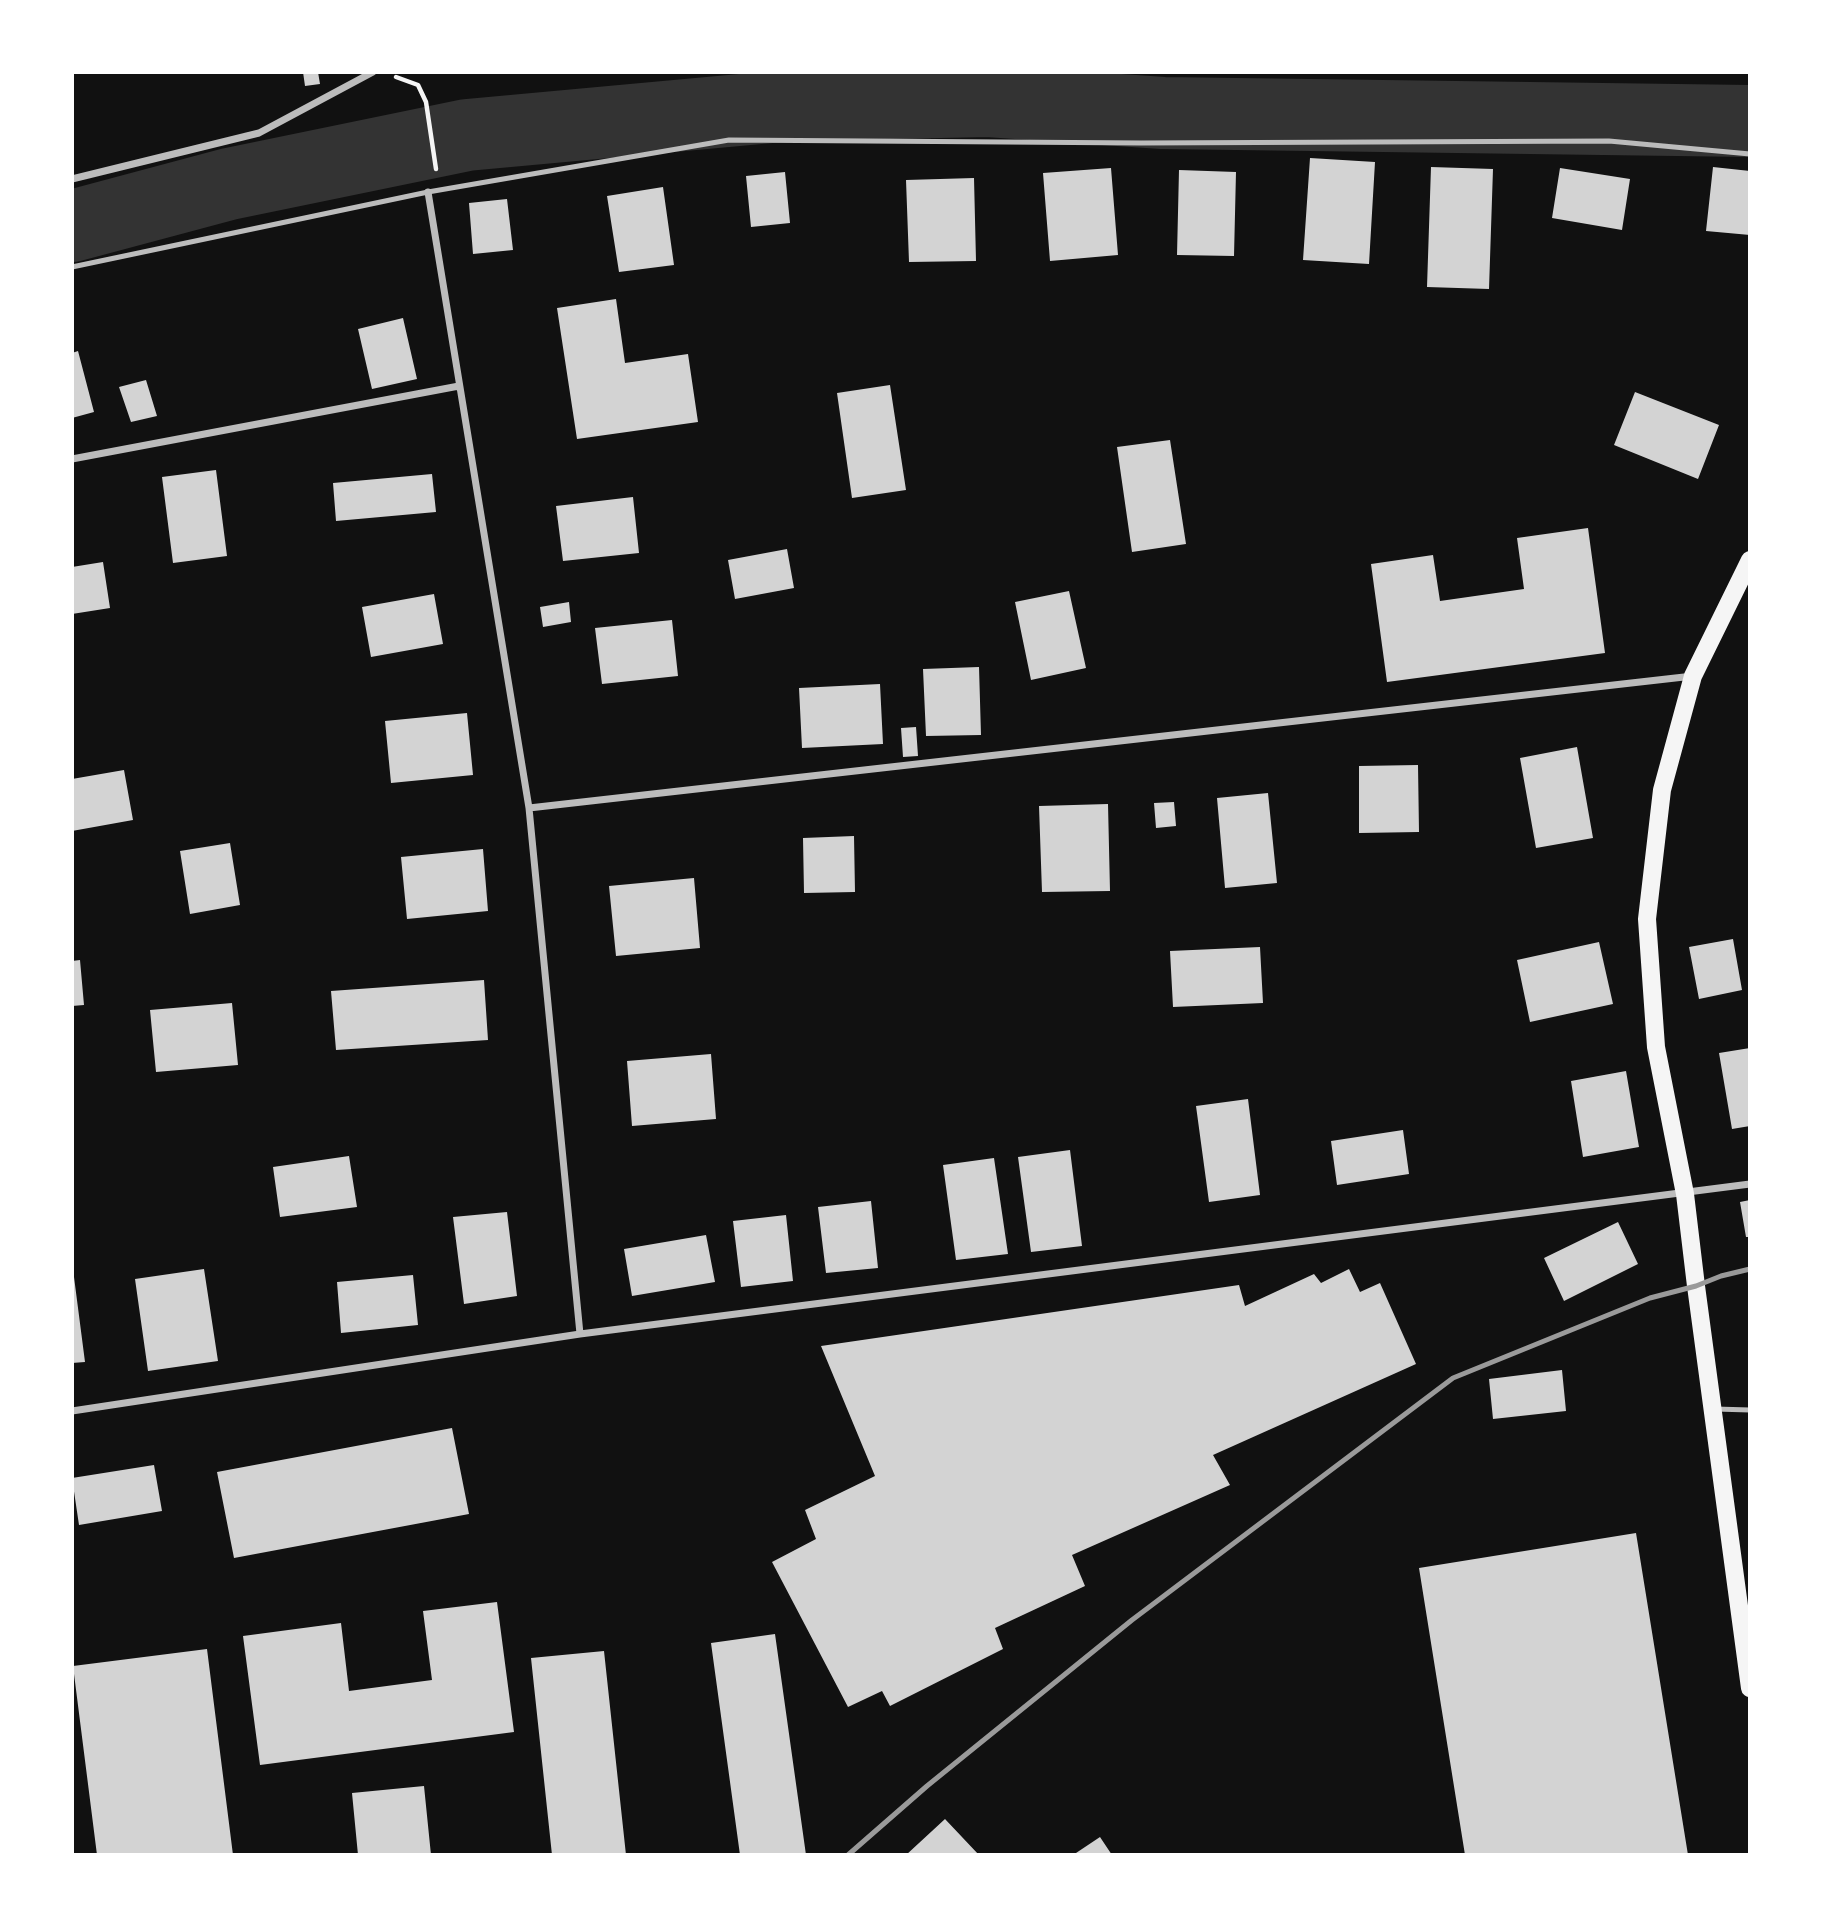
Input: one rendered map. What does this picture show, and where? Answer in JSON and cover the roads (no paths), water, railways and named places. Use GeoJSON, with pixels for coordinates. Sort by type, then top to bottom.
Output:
{"type":"FeatureCollection","features":[{"type":"Feature","properties":{"kind":"main road"},"geometry":{"type":"LineString","coordinates":[[1750,559],[1693,676],[1662,790],[1647,919],[1656,1047],[1685,1194],[1750,1688]]}},
{"type":"Feature","properties":{"kind":"street"},"geometry":{"type":"LineString","coordinates":[[72,179],[259,133],[373,72]]}},
{"type":"Feature","properties":{"kind":"street"},"geometry":{"type":"LineString","coordinates":[[428,192],[528,808],[580,1334]]}},
{"type":"Feature","properties":{"kind":"street"},"geometry":{"type":"LineString","coordinates":[[72,459],[459,386]]}},
{"type":"Feature","properties":{"kind":"street"},"geometry":{"type":"LineString","coordinates":[[528,808],[1693,676]]}},
{"type":"Feature","properties":{"kind":"street"},"geometry":{"type":"LineString","coordinates":[[72,1411],[580,1334],[1750,1184]]}},
{"type":"Feature","properties":{"kind":"lane"},"geometry":{"type":"LineString","coordinates":[[72,267],[428,192],[729,141],[1609,141],[1750,154]]}},
{"type":"Feature","properties":{"kind":"lane"},"geometry":{"type":"LineString","coordinates":[[1712,1409],[1750,1410]]}},
{"type":"Feature","properties":{"kind":"waterway"},"geometry":{"type":"LineString","coordinates":[[72,226],[229,184],[467,135],[794,105],[988,101],[1163,113],[1750,121]]}},
{"type":"Feature","properties":{"kind":"railway"},"geometry":{"type":"LineString","coordinates":[[848,1855],[927,1786],[1132,1620],[1453,1378],[1650,1298],[1750,1269]]}}]}
